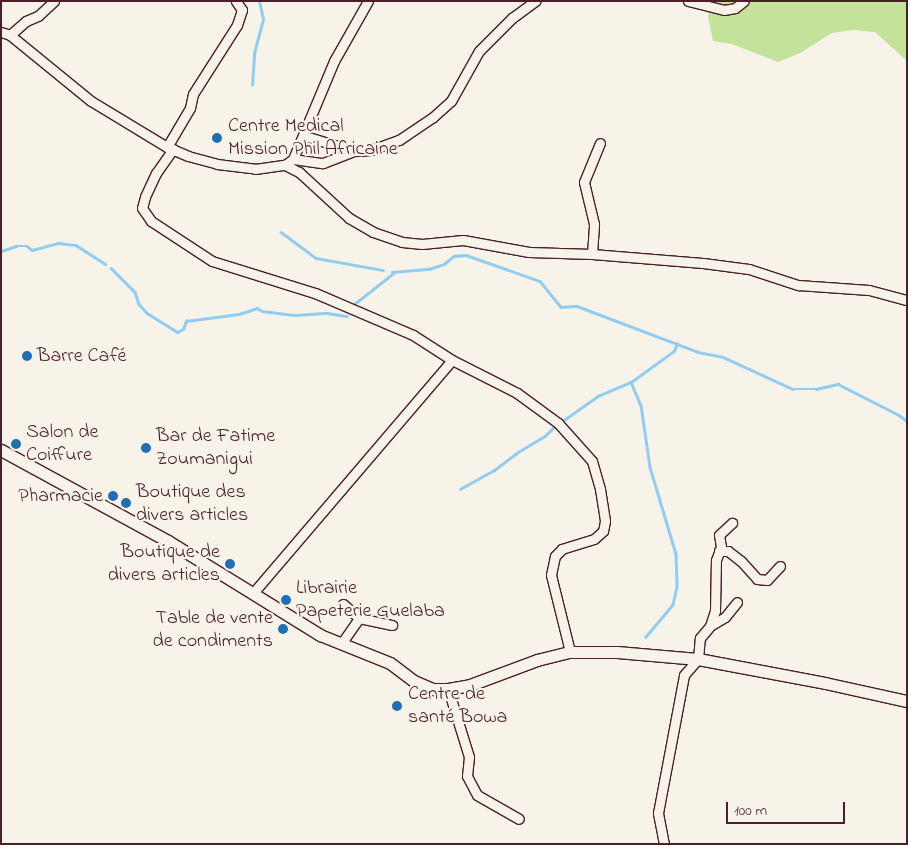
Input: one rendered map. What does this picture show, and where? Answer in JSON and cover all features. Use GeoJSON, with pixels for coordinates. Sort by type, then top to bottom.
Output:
{"type":"FeatureCollection","features":[{"type":"Feature","properties":{"kind":"main road"},"geometry":{"type":"LineString","coordinates":[[1,450],[168,541],[292,619],[341,644],[390,663],[414,681],[433,689],[448,689],[470,685],[537,660],[570,652],[617,652],[698,659],[907,701]]}},
{"type":"Feature","properties":{"kind":"street"},"geometry":{"type":"LineString","coordinates":[[54,1],[38,16],[6,34],[91,102],[170,148],[188,156],[225,166],[256,168],[285,165],[293,159],[305,136],[334,61],[368,1]]}},
{"type":"Feature","properties":{"kind":"street"},"geometry":{"type":"LineString","coordinates":[[236,1],[242,10],[237,25],[193,94],[190,108],[156,173],[142,208],[151,221],[212,261],[315,293],[413,335],[452,360],[517,393],[558,424],[592,461],[600,489],[605,521],[603,531],[594,538],[562,549],[555,556],[551,575],[570,652]]}},
{"type":"Feature","properties":{"kind":"street"},"geometry":{"type":"LineString","coordinates":[[293,159],[323,163],[354,151],[371,150],[399,140],[432,118],[451,101],[479,51],[512,18],[535,1]]}},
{"type":"Feature","properties":{"kind":"street"},"geometry":{"type":"LineString","coordinates":[[688,1],[724,10],[736,8],[744,1]]}},
{"type":"Feature","properties":{"kind":"street"},"geometry":{"type":"LineString","coordinates":[[305,136],[354,151]]}},
{"type":"Feature","properties":{"kind":"street"},"geometry":{"type":"LineString","coordinates":[[592,254],[594,224],[584,182],[600,143]]}},
{"type":"Feature","properties":{"kind":"street"},"geometry":{"type":"LineString","coordinates":[[285,165],[299,172],[348,218],[373,232],[402,242],[422,244],[463,240],[529,252],[592,254],[704,263],[749,269],[798,285],[869,290],[907,300]]}},
{"type":"Feature","properties":{"kind":"street"},"geometry":{"type":"LineString","coordinates":[[253,593],[452,360]]}},
{"type":"Feature","properties":{"kind":"street"},"geometry":{"type":"LineString","coordinates":[[710,626],[715,611],[716,560],[719,551],[720,535],[732,523]]}},
{"type":"Feature","properties":{"kind":"street"},"geometry":{"type":"LineString","coordinates":[[719,551],[728,551],[741,561],[757,579],[767,580],[780,566]]}},
{"type":"Feature","properties":{"kind":"street"},"geometry":{"type":"LineString","coordinates":[[664,844],[658,813],[684,675],[698,659],[700,638],[710,626],[725,617],[737,602]]}},
{"type":"Feature","properties":{"kind":"street"},"geometry":{"type":"LineString","coordinates":[[343,604],[359,618],[392,625]]}},
{"type":"Feature","properties":{"kind":"street"},"geometry":{"type":"LineString","coordinates":[[341,644],[359,618]]}},
{"type":"Feature","properties":{"kind":"street"},"geometry":{"type":"LineString","coordinates":[[448,689],[469,758],[467,776],[477,795],[519,819]]}},
{"type":"Feature","properties":{"kind":"green space"},"geometry":{"type":"Polygon","coordinates":[[[710,1],[907,1],[907,61],[875,32],[853,30],[832,33],[800,53],[778,62],[732,44],[713,41],[708,17],[710,1]]]}},
{"type":"Feature","properties":{"kind":"waterway"},"geometry":{"type":"LineString","coordinates":[[252,85],[254,53],[263,19],[259,1]]}},
{"type":"Feature","properties":{"kind":"waterway"},"geometry":{"type":"LineString","coordinates":[[281,232],[316,258],[383,270]]}},
{"type":"Feature","properties":{"kind":"waterway"},"geometry":{"type":"LineString","coordinates":[[1,251],[16,246],[27,246],[32,250],[59,243],[76,245],[105,264]]}},
{"type":"Feature","properties":{"kind":"waterway"},"geometry":{"type":"LineString","coordinates":[[392,272],[429,269],[444,264],[454,256],[466,255],[540,281],[561,307],[577,306],[698,352],[723,357],[793,389],[816,389],[838,384],[899,415],[907,421]]}},
{"type":"Feature","properties":{"kind":"waterway"},"geometry":{"type":"LineString","coordinates":[[111,268],[135,292],[139,304],[147,313],[177,332],[183,329],[186,321],[239,314],[257,308],[262,311],[296,315],[327,313],[347,316]]}},
{"type":"Feature","properties":{"kind":"waterway"},"geometry":{"type":"LineString","coordinates":[[353,305],[395,272]]}},
{"type":"Feature","properties":{"kind":"waterway"},"geometry":{"type":"LineString","coordinates":[[561,422],[598,396],[631,382],[674,351],[677,344]]}},
{"type":"Feature","properties":{"kind":"waterway"},"geometry":{"type":"LineString","coordinates":[[631,382],[641,405],[650,467],[676,554],[677,587],[673,605],[646,637]]}},
{"type":"Feature","properties":{"kind":"waterway"},"geometry":{"type":"LineString","coordinates":[[460,489],[493,471],[518,452],[545,436],[556,425]]}},
{"type":"Feature","properties":{"kind":"place","name":"Centre Medical Mission Phil Africaine"},"geometry":{"type":"Point","coordinates":[217,138]}},
{"type":"Feature","properties":{"kind":"place","name":"Barre Café"},"geometry":{"type":"Point","coordinates":[27,356]}},
{"type":"Feature","properties":{"kind":"place","name":"Salon de Coiffure"},"geometry":{"type":"Point","coordinates":[16,444]}},
{"type":"Feature","properties":{"kind":"place","name":"Bar de Fatime Zoumanigui"},"geometry":{"type":"Point","coordinates":[146,448]}},
{"type":"Feature","properties":{"kind":"place","name":"Pharmacie"},"geometry":{"type":"Point","coordinates":[113,496]}},
{"type":"Feature","properties":{"kind":"place","name":"Boutique des divers articles"},"geometry":{"type":"Point","coordinates":[126,503]}},
{"type":"Feature","properties":{"kind":"place","name":"Boutique de divers articles"},"geometry":{"type":"Point","coordinates":[230,564]}},
{"type":"Feature","properties":{"kind":"place","name":"Librairie Papeterie Guelaba"},"geometry":{"type":"Point","coordinates":[286,600]}},
{"type":"Feature","properties":{"kind":"place","name":"Table de vente de condiments"},"geometry":{"type":"Point","coordinates":[283,629]}},
{"type":"Feature","properties":{"kind":"place","name":"Centre de santé Bowa"},"geometry":{"type":"Point","coordinates":[397,706]}}]}
